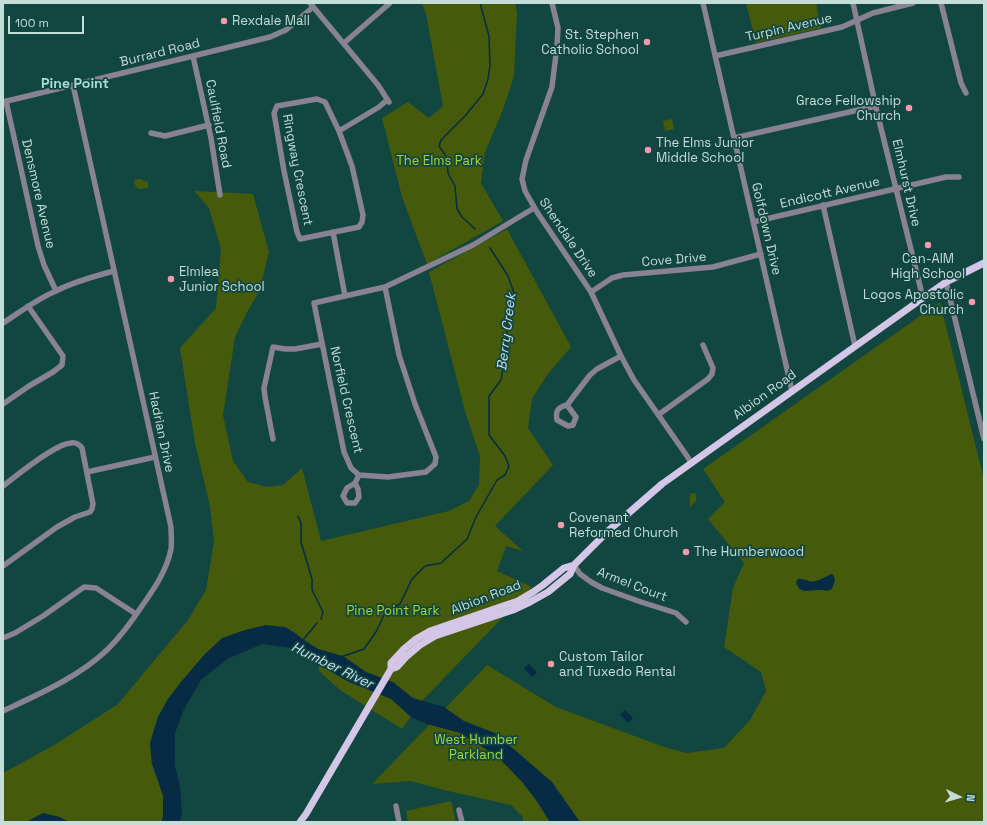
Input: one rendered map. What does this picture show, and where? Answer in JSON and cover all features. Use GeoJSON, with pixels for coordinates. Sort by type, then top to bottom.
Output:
{"type":"FeatureCollection","features":[{"type":"Feature","properties":{"kind":"main road","name":"Albion Road"},"geometry":{"type":"LineString","coordinates":[[301,822],[390,669],[397,667],[420,645],[435,636],[513,610],[548,592],[570,574],[574,565],[608,531],[662,484],[946,282],[984,263]]}},
{"type":"Feature","properties":{"kind":"street"},"geometry":{"type":"LineString","coordinates":[[344,43],[390,3]]}},
{"type":"Feature","properties":{"kind":"street","name":"Shendale Drive"},"geometry":{"type":"LineString","coordinates":[[552,3],[558,28],[552,87],[526,160],[522,179],[525,191],[534,208],[591,292],[634,380],[691,463]]}},
{"type":"Feature","properties":{"kind":"street","name":"Golfdown Drive"},"geometry":{"type":"LineString","coordinates":[[703,3],[792,391]]}},
{"type":"Feature","properties":{"kind":"street","name":"Elmhurst Drive"},"geometry":{"type":"LineString","coordinates":[[853,3],[876,106],[923,298]]}},
{"type":"Feature","properties":{"kind":"street","name":"Turpin Avenue"},"geometry":{"type":"LineString","coordinates":[[715,56],[842,27],[873,13],[913,3]]}},
{"type":"Feature","properties":{"kind":"street"},"geometry":{"type":"LineString","coordinates":[[941,3],[961,83],[966,93]]}},
{"type":"Feature","properties":{"kind":"street"},"geometry":{"type":"LineString","coordinates":[[311,5],[378,85],[388,101],[340,131]]}},
{"type":"Feature","properties":{"kind":"street","name":"Burrard Road"},"geometry":{"type":"LineString","coordinates":[[4,101],[270,37],[286,30],[311,5]]}},
{"type":"Feature","properties":{"kind":"street","name":"Caulfield Road"},"geometry":{"type":"LineString","coordinates":[[193,56],[209,124],[220,195]]}},
{"type":"Feature","properties":{"kind":"street","name":"Hadrian Drive"},"geometry":{"type":"LineString","coordinates":[[3,711],[76,674],[108,649],[122,634],[152,592],[165,568],[171,548],[170,527],[73,85]]}},
{"type":"Feature","properties":{"kind":"street","name":"Ringway Crescent"},"geometry":{"type":"LineString","coordinates":[[317,99],[325,102],[340,131],[352,166],[363,215],[362,222],[358,227],[333,232],[300,239],[285,179],[274,113],[277,106],[317,99]]}},
{"type":"Feature","properties":{"kind":"street","name":"Densmore Avenue"},"geometry":{"type":"LineString","coordinates":[[4,101],[38,246],[44,265],[56,290]]}},
{"type":"Feature","properties":{"kind":"street"},"geometry":{"type":"LineString","coordinates":[[734,138],[876,106]]}},
{"type":"Feature","properties":{"kind":"street"},"geometry":{"type":"LineString","coordinates":[[151,133],[165,136],[209,124]]}},
{"type":"Feature","properties":{"kind":"street","name":"Endicott Avenue"},"geometry":{"type":"LineString","coordinates":[[753,222],[946,177],[959,177]]}},
{"type":"Feature","properties":{"kind":"street"},"geometry":{"type":"LineString","coordinates":[[823,205],[855,346]]}},
{"type":"Feature","properties":{"kind":"street","name":"Norfield Crescent"},"geometry":{"type":"LineString","coordinates":[[359,475],[351,468],[344,452],[314,303],[385,287],[473,245],[534,208]]}},
{"type":"Feature","properties":{"kind":"street"},"geometry":{"type":"LineString","coordinates":[[333,232],[345,296]]}},
{"type":"Feature","properties":{"kind":"street","name":"Cove Drive"},"geometry":{"type":"LineString","coordinates":[[591,292],[612,278],[623,275],[713,267],[761,254]]}},
{"type":"Feature","properties":{"kind":"street"},"geometry":{"type":"LineString","coordinates":[[3,323],[28,306],[56,290],[97,276],[114,272]]}},
{"type":"Feature","properties":{"kind":"street"},"geometry":{"type":"LineString","coordinates":[[946,282],[984,439]]}},
{"type":"Feature","properties":{"kind":"street"},"geometry":{"type":"LineString","coordinates":[[355,483],[359,475],[388,477],[426,472],[435,464],[436,457],[415,404],[399,355],[385,287]]}},
{"type":"Feature","properties":{"kind":"street"},"geometry":{"type":"LineString","coordinates":[[3,404],[62,365],[63,356],[28,306]]}},
{"type":"Feature","properties":{"kind":"street"},"geometry":{"type":"LineString","coordinates":[[273,440],[264,388],[273,346],[285,349],[295,349],[322,344]]}},
{"type":"Feature","properties":{"kind":"street"},"geometry":{"type":"LineString","coordinates":[[658,415],[712,374],[713,368],[703,345]]}},
{"type":"Feature","properties":{"kind":"street"},"geometry":{"type":"LineString","coordinates":[[567,405],[590,375],[621,356]]}},
{"type":"Feature","properties":{"kind":"street"},"geometry":{"type":"LineString","coordinates":[[3,486],[49,452],[60,446],[75,443],[82,448],[93,500],[92,509],[87,514],[75,517],[57,527],[3,566]]}},
{"type":"Feature","properties":{"kind":"street"},"geometry":{"type":"LineString","coordinates":[[87,472],[155,457]]}},
{"type":"Feature","properties":{"kind":"street","name":"Armel Court"},"geometry":{"type":"LineString","coordinates":[[574,565],[580,574],[602,588],[676,613],[686,622]]}},
{"type":"Feature","properties":{"kind":"street"},"geometry":{"type":"LineString","coordinates":[[3,638],[43,616],[84,587],[96,588],[136,614]]}},
{"type":"Feature","properties":{"kind":"street"},"geometry":{"type":"LineString","coordinates":[[396,806],[399,822]]}},
{"type":"Feature","properties":{"kind":"street"},"geometry":{"type":"LineString","coordinates":[[459,810],[462,822]]}},
{"type":"Feature","properties":{"kind":"green space","name":"The Elms Park"},"geometry":{"type":"Polygon","coordinates":[[[422,3],[515,3],[517,13],[514,76],[502,112],[485,152],[481,183],[503,221],[427,264],[402,197],[382,118],[408,102],[429,118],[443,106],[426,14],[422,3]]]}},
{"type":"Feature","properties":{"kind":"green space"},"geometry":{"type":"Polygon","coordinates":[[[746,3],[816,3],[821,28],[756,43],[746,3]]]}},
{"type":"Feature","properties":{"kind":"green space"},"geometry":{"type":"Polygon","coordinates":[[[672,119],[674,129],[665,131],[663,121],[672,119]]]}},
{"type":"Feature","properties":{"kind":"green space"},"geometry":{"type":"Polygon","coordinates":[[[140,179],[148,182],[147,188],[139,189],[136,187],[133,183],[135,180],[140,179]]]}},
{"type":"Feature","properties":{"kind":"green space","name":"Pine Point Park"},"geometry":{"type":"Polygon","coordinates":[[[194,191],[253,194],[269,252],[259,292],[235,337],[223,415],[233,461],[248,482],[266,487],[283,485],[302,468],[321,541],[449,511],[469,501],[479,485],[480,456],[465,411],[429,272],[507,229],[571,347],[547,375],[532,399],[528,428],[553,465],[495,526],[523,551],[506,546],[497,571],[532,587],[422,701],[402,729],[340,690],[319,671],[318,649],[285,627],[181,682],[168,699],[158,717],[150,743],[152,764],[163,795],[163,817],[161,822],[3,822],[3,773],[56,744],[118,704],[188,620],[206,590],[214,542],[210,506],[195,443],[180,348],[216,308],[221,249],[209,208],[194,191]]]}},
{"type":"Feature","properties":{"kind":"green space","name":"West Humber Parkland"},"geometry":{"type":"Polygon","coordinates":[[[940,302],[984,480],[984,822],[580,822],[523,783],[550,822],[523,822],[523,817],[511,805],[411,781],[372,784],[487,665],[556,707],[667,748],[687,753],[724,748],[750,720],[766,691],[761,672],[724,647],[733,588],[744,563],[708,519],[725,502],[703,469],[940,302]]]}},
{"type":"Feature","properties":{"kind":"green space"},"geometry":{"type":"Polygon","coordinates":[[[696,493],[696,501],[690,507],[690,494],[696,493]]]}},
{"type":"Feature","properties":{"kind":"green space"},"geometry":{"type":"Polygon","coordinates":[[[451,801],[456,822],[408,822],[406,811],[451,801]]]}},
{"type":"Feature","properties":{"kind":"water"},"geometry":{"type":"Polygon","coordinates":[[[832,574],[835,580],[832,589],[826,591],[806,591],[800,589],[796,582],[798,579],[815,581],[832,574]]]}},
{"type":"Feature","properties":{"kind":"water","name":"Humber River"},"geometry":{"type":"Polygon","coordinates":[[[266,625],[285,627],[318,649],[343,656],[366,672],[393,682],[413,698],[444,707],[464,721],[495,733],[552,782],[580,822],[550,822],[523,783],[498,757],[460,733],[427,724],[411,717],[391,699],[349,682],[314,662],[302,652],[293,648],[262,644],[227,659],[201,680],[184,709],[175,733],[175,766],[180,786],[182,812],[180,822],[161,822],[163,817],[163,795],[152,764],[150,743],[158,717],[168,699],[181,682],[203,656],[222,638],[266,625]]]}},
{"type":"Feature","properties":{"kind":"water"},"geometry":{"type":"Polygon","coordinates":[[[529,664],[537,673],[532,677],[524,668],[529,664]]]}},
{"type":"Feature","properties":{"kind":"water"},"geometry":{"type":"Polygon","coordinates":[[[625,710],[633,718],[628,723],[620,714],[625,710]]]}},
{"type":"Feature","properties":{"kind":"water"},"geometry":{"type":"Polygon","coordinates":[[[43,813],[60,817],[69,822],[26,822],[43,813]]]}},
{"type":"Feature","properties":{"kind":"waterway","name":"Berry Creek"},"geometry":{"type":"LineString","coordinates":[[475,229],[462,217],[457,209],[455,186],[448,173],[446,156],[439,146],[441,140],[465,116],[483,94],[488,79],[490,66],[489,36],[480,3]]}},
{"type":"Feature","properties":{"kind":"waterway","name":"Berry Creek"},"geometry":{"type":"LineString","coordinates":[[341,657],[364,649],[376,632],[384,615],[400,604],[412,579],[425,566],[441,563],[467,539],[476,517],[497,480],[505,475],[509,466],[505,456],[489,435],[489,396],[501,380],[506,349],[508,316],[513,305],[514,293],[508,276],[490,248]]}},
{"type":"Feature","properties":{"kind":"waterway"},"geometry":{"type":"LineString","coordinates":[[298,516],[301,523],[301,542],[312,579],[312,590],[323,612],[321,619]]}},
{"type":"Feature","properties":{"kind":"waterway","name":"Humber River"},"geometry":{"type":"LineString","coordinates":[[303,640],[317,623]]}},
{"type":"Feature","properties":{"kind":"place","name":"Rexdale Mall"},"geometry":{"type":"Point","coordinates":[224,21]}},
{"type":"Feature","properties":{"kind":"place","name":"St. Stephen Catholic School"},"geometry":{"type":"Point","coordinates":[647,42]}},
{"type":"Feature","properties":{"kind":"place","name":"Grace Fellowship Church"},"geometry":{"type":"Point","coordinates":[909,108]}},
{"type":"Feature","properties":{"kind":"place","name":"The Elms Junior Middle School"},"geometry":{"type":"Point","coordinates":[648,150]}},
{"type":"Feature","properties":{"kind":"place","name":"Can-AIM High School"},"geometry":{"type":"Point","coordinates":[928,245]}},
{"type":"Feature","properties":{"kind":"place","name":"Elmlea Junior School"},"geometry":{"type":"Point","coordinates":[171,279]}},
{"type":"Feature","properties":{"kind":"place","name":"Logos Apostolic Church"},"geometry":{"type":"Point","coordinates":[972,302]}},
{"type":"Feature","properties":{"kind":"place","name":"Covenant Reformed Church"},"geometry":{"type":"Point","coordinates":[561,525]}},
{"type":"Feature","properties":{"kind":"place","name":"The Humberwood"},"geometry":{"type":"Point","coordinates":[686,552]}},
{"type":"Feature","properties":{"kind":"place","name":"Custom Tailor and Tuxedo Rental"},"geometry":{"type":"Point","coordinates":[551,664]}},
{"type":"Feature","properties":{"kind":"district","name":"Pine Point"},"geometry":{"type":"Point","coordinates":[75,84]}}]}
